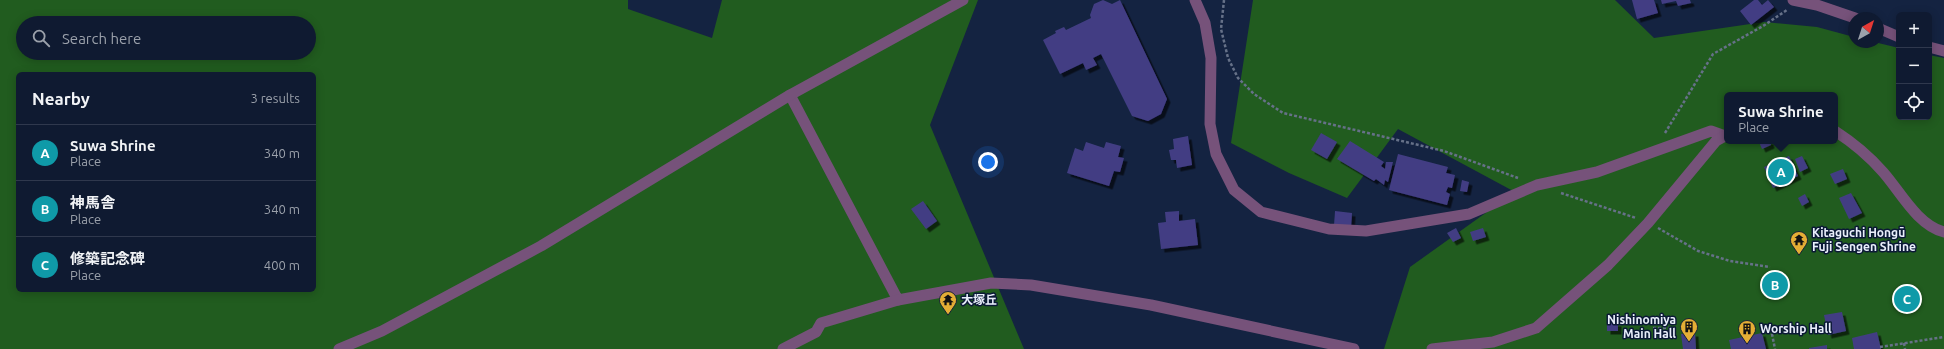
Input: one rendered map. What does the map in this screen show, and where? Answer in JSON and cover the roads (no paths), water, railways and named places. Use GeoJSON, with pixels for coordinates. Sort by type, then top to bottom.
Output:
{"type":"FeatureCollection","features":[{"type":"Feature","properties":{"kind":"street"},"geometry":{"type":"LineString","coordinates":[[939,13],[955,0]]}},
{"type":"Feature","properties":{"kind":"street"},"geometry":{"type":"LineString","coordinates":[[339,349],[382,330],[541,246],[790,95],[963,0]]}},
{"type":"Feature","properties":{"kind":"street"},"geometry":{"type":"LineString","coordinates":[[1195,0],[1205,24],[1211,58],[1210,124],[1216,154],[1234,190],[1261,212],[1329,229],[1366,231],[1469,214],[1537,185],[1597,172],[1711,131],[1724,134]]}},
{"type":"Feature","properties":{"kind":"street"},"geometry":{"type":"LineString","coordinates":[[1796,1],[1817,5],[1848,16]]}},
{"type":"Feature","properties":{"kind":"street"},"geometry":{"type":"LineString","coordinates":[[1884,31],[1896,36]]}},
{"type":"Feature","properties":{"kind":"street"},"geometry":{"type":"LineString","coordinates":[[1932,47],[1942,51]]}},
{"type":"Feature","properties":{"kind":"street"},"geometry":{"type":"LineString","coordinates":[[790,95],[898,300]]}},
{"type":"Feature","properties":{"kind":"street"},"geometry":{"type":"LineString","coordinates":[[1838,134],[1845,138],[1882,170],[1926,223],[1944,232]]}},
{"type":"Feature","properties":{"kind":"street"},"geometry":{"type":"LineString","coordinates":[[1432,349],[1493,342],[1536,328],[1602,270],[1648,223],[1716,141],[1724,136]]}},
{"type":"Feature","properties":{"kind":"street"},"geometry":{"type":"LineString","coordinates":[[783,349],[816,332],[821,323],[898,300],[991,283],[1031,285],[1151,305],[1354,349]]}},
{"type":"Feature","properties":{"kind":"place","name":"Suwa Shrine"},"geometry":{"type":"Point","coordinates":[1781,172]}},
{"type":"Feature","properties":{"kind":"place","name":"Kitaguchi Hongū Fuji Sengen Shrine"},"geometry":{"type":"Point","coordinates":[1799,255]}},
{"type":"Feature","properties":{"kind":"place","name":"神馬舎"},"geometry":{"type":"Point","coordinates":[1775,285]}},
{"type":"Feature","properties":{"kind":"place","name":"修築記念碑"},"geometry":{"type":"Point","coordinates":[1907,299]}},
{"type":"Feature","properties":{"kind":"place","name":"大塚丘"},"geometry":{"type":"Point","coordinates":[948,315]}},
{"type":"Feature","properties":{"kind":"place","name":"Nishinomiya Main Hall"},"geometry":{"type":"Point","coordinates":[1689,342]}},
{"type":"Feature","properties":{"kind":"place","name":"Worship Hall"},"geometry":{"type":"Point","coordinates":[1747,344]}}]}
